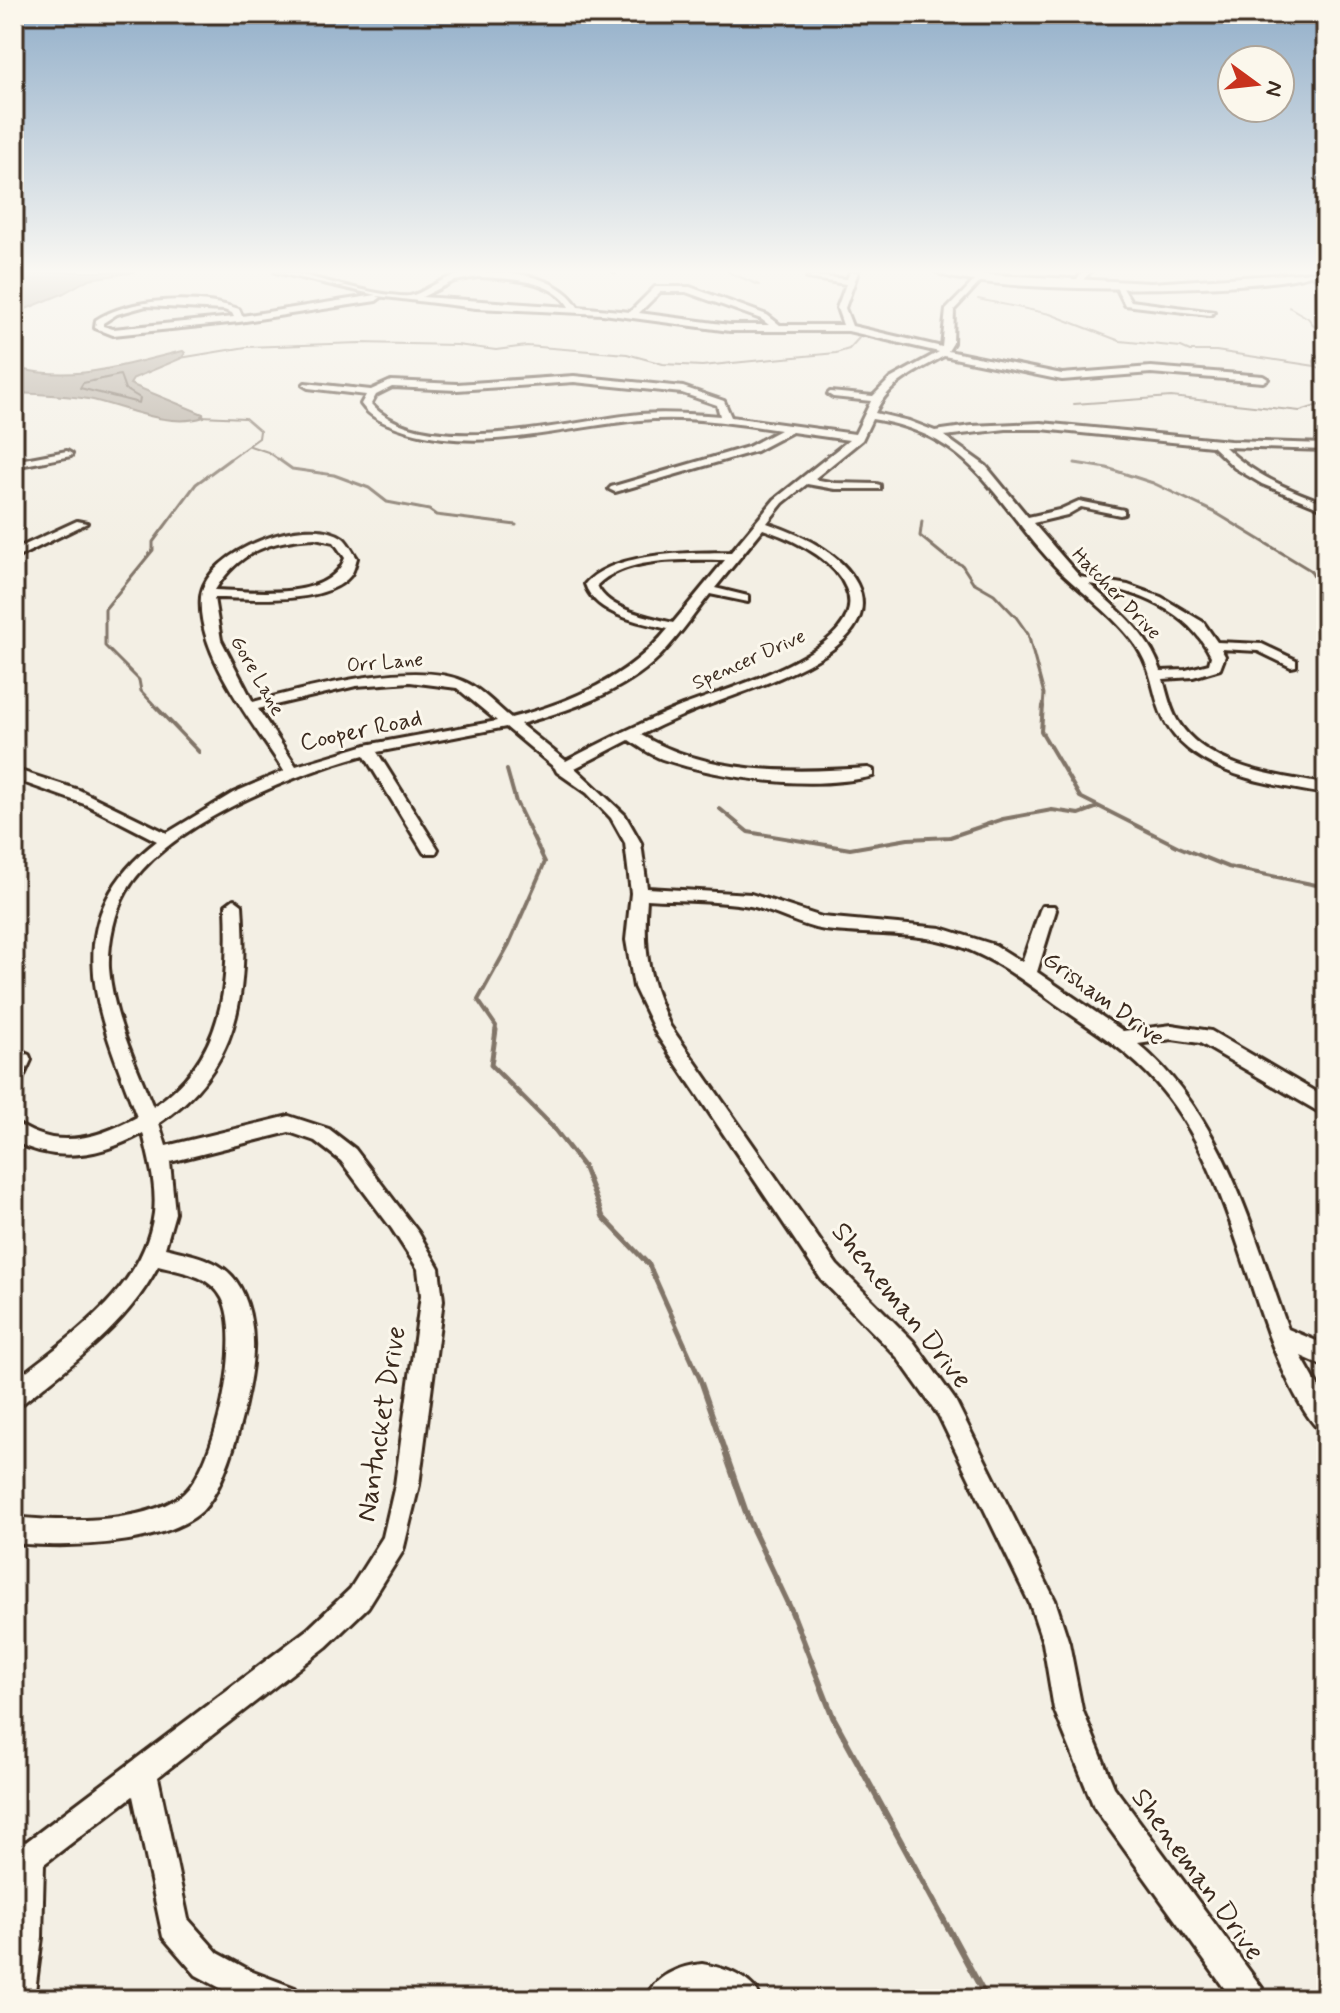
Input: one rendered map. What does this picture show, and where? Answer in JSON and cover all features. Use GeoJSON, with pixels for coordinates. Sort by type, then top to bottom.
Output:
{"type":"FeatureCollection","features":[{"type":"Feature","properties":{"kind":"street","name":"Cooper Road"},"geometry":{"type":"LineString","coordinates":[[14,1396],[96,1328],[124,1297],[153,1255],[164,1205],[159,1156],[149,1119],[116,1040],[105,1001],[99,962],[106,922],[128,877],[168,840],[230,801],[292,771],[368,750],[509,725],[584,699],[621,680],[654,655],[779,501],[858,438],[872,407],[893,381],[919,366]]}},
{"type":"Feature","properties":{"kind":"street"},"geometry":{"type":"LineString","coordinates":[[1010,366],[1062,377],[1171,370],[1263,379]]}},
{"type":"Feature","properties":{"kind":"street"},"geometry":{"type":"LineString","coordinates":[[308,385],[372,393],[391,384],[457,387],[553,379],[616,381],[683,390],[716,400],[724,407],[727,421]]}},
{"type":"Feature","properties":{"kind":"street"},"geometry":{"type":"LineString","coordinates":[[372,393],[366,404],[384,419],[411,430],[445,436],[504,436],[638,417],[680,416],[858,438]]}},
{"type":"Feature","properties":{"kind":"street","name":"Hatcher Drive"},"geometry":{"type":"LineString","coordinates":[[833,394],[936,434],[994,481],[1023,522],[1143,647],[1156,675],[1164,710],[1179,733],[1191,743],[1229,766],[1288,783],[1326,789]]}},
{"type":"Feature","properties":{"kind":"street"},"geometry":{"type":"LineString","coordinates":[[936,434],[964,428],[1005,427],[1133,432],[1215,443],[1326,447]]}},
{"type":"Feature","properties":{"kind":"street"},"geometry":{"type":"LineString","coordinates":[[615,489],[752,449],[789,429]]}},
{"type":"Feature","properties":{"kind":"street"},"geometry":{"type":"LineString","coordinates":[[1215,443],[1231,460],[1255,477],[1326,507]]}},
{"type":"Feature","properties":{"kind":"street"},"geometry":{"type":"LineString","coordinates":[[14,464],[67,454]]}},
{"type":"Feature","properties":{"kind":"street"},"geometry":{"type":"LineString","coordinates":[[805,480],[835,486],[876,487]]}},
{"type":"Feature","properties":{"kind":"street"},"geometry":{"type":"LineString","coordinates":[[1023,522],[1063,513],[1079,504],[1120,512]]}},
{"type":"Feature","properties":{"kind":"street"},"geometry":{"type":"LineString","coordinates":[[14,555],[81,523]]}},
{"type":"Feature","properties":{"kind":"street","name":"Spencer Drive"},"geometry":{"type":"LineString","coordinates":[[562,769],[629,734],[792,667],[825,647],[853,621],[857,604],[852,585],[839,569],[805,542],[760,524]]}},
{"type":"Feature","properties":{"kind":"street"},"geometry":{"type":"LineString","coordinates":[[315,534],[338,540],[351,558],[346,574],[328,589],[207,594],[228,561],[262,541],[289,535],[315,534]]}},
{"type":"Feature","properties":{"kind":"street"},"geometry":{"type":"LineString","coordinates":[[677,628],[626,612],[601,600],[590,589],[591,584],[604,572],[633,565],[691,557],[734,556]]}},
{"type":"Feature","properties":{"kind":"street"},"geometry":{"type":"LineString","coordinates":[[1076,580],[1116,584],[1180,611],[1201,628],[1218,656],[1215,666],[1179,676],[1156,675]]}},
{"type":"Feature","properties":{"kind":"street"},"geometry":{"type":"LineString","coordinates":[[707,590],[744,599]]}},
{"type":"Feature","properties":{"kind":"street","name":"Gore Lane"},"geometry":{"type":"LineString","coordinates":[[207,594],[206,614],[213,640],[292,771]]}},
{"type":"Feature","properties":{"kind":"street"},"geometry":{"type":"LineString","coordinates":[[1213,646],[1254,644],[1275,651],[1291,663]]}},
{"type":"Feature","properties":{"kind":"street","name":"Orr Lane"},"geometry":{"type":"LineString","coordinates":[[251,707],[351,685],[412,676],[439,678],[462,685],[509,725]]}},
{"type":"Feature","properties":{"kind":"street","name":"Sheneman Drive"},"geometry":{"type":"LineString","coordinates":[[509,725],[592,790],[617,815],[633,843],[639,893],[635,940],[643,987],[663,1030],[829,1272],[905,1349],[947,1408],[1042,1600],[1056,1643],[1068,1709],[1104,1797],[1251,1999]]}},
{"type":"Feature","properties":{"kind":"street"},"geometry":{"type":"LineString","coordinates":[[629,734],[665,755],[755,775],[795,778],[868,773]]}},
{"type":"Feature","properties":{"kind":"street"},"geometry":{"type":"LineString","coordinates":[[368,750],[430,849]]}},
{"type":"Feature","properties":{"kind":"street"},"geometry":{"type":"LineString","coordinates":[[14,774],[61,786],[95,800],[168,840]]}},
{"type":"Feature","properties":{"kind":"street","name":"Grisham Drive"},"geometry":{"type":"LineString","coordinates":[[639,893],[751,900],[821,923],[941,934],[989,950],[1120,1039],[1154,1068],[1171,1088],[1214,1154],[1280,1336],[1298,1376],[1326,1422]]}},
{"type":"Feature","properties":{"kind":"street"},"geometry":{"type":"LineString","coordinates":[[14,1131],[60,1148],[105,1142],[149,1119],[183,1094],[211,1058],[220,1038],[238,969],[234,905]]}},
{"type":"Feature","properties":{"kind":"street"},"geometry":{"type":"LineString","coordinates":[[1027,974],[1048,910]]}},
{"type":"Feature","properties":{"kind":"street"},"geometry":{"type":"LineString","coordinates":[[1120,1039],[1172,1032],[1204,1036],[1326,1108]]}},
{"type":"Feature","properties":{"kind":"street","name":"Nantucket Drive"},"geometry":{"type":"LineString","coordinates":[[22,1856],[143,1774],[317,1638],[359,1598],[394,1542],[407,1485],[432,1300],[432,1279],[425,1260],[343,1150],[306,1126],[289,1124],[159,1156]]}},
{"type":"Feature","properties":{"kind":"street"},"geometry":{"type":"LineString","coordinates":[[14,1530],[47,1535],[114,1529],[193,1503],[208,1481],[220,1451],[236,1385],[242,1349],[238,1317],[229,1290],[214,1275],[204,1269],[153,1255]]}},
{"type":"Feature","properties":{"kind":"street"},"geometry":{"type":"LineString","coordinates":[[1280,1336],[1326,1356]]}},
{"type":"Feature","properties":{"kind":"street"},"geometry":{"type":"LineString","coordinates":[[143,1774],[174,1926],[207,1964],[245,1985],[284,1999]]}},
{"type":"Feature","properties":{"kind":"street"},"geometry":{"type":"LineString","coordinates":[[18,1999],[27,1937],[22,1856]]}},
{"type":"Feature","properties":{"kind":"street"},"geometry":{"type":"LineString","coordinates":[[661,1999],[670,1989],[689,1980],[709,1978],[732,1988],[745,1999]]}},
{"type":"Feature","properties":{"kind":"water"},"geometry":{"type":"Polygon","coordinates":[[[119,366],[163,366],[134,378],[130,384],[204,417],[175,420],[88,399],[14,393],[14,368],[59,374],[119,366]]]}},
{"type":"Feature","properties":{"kind":"waterway"},"geometry":{"type":"LineString","coordinates":[[1315,366],[1326,372]]}},
{"type":"Feature","properties":{"kind":"waterway"},"geometry":{"type":"LineString","coordinates":[[1074,404],[1171,397],[1300,411],[1326,403]]}},
{"type":"Feature","properties":{"kind":"waterway"},"geometry":{"type":"LineString","coordinates":[[201,416],[245,418],[260,431],[259,438],[227,461]]}},
{"type":"Feature","properties":{"kind":"waterway"},"geometry":{"type":"LineString","coordinates":[[250,446],[268,452],[281,461]]}},
{"type":"Feature","properties":{"kind":"waterway"},"geometry":{"type":"LineString","coordinates":[[157,708],[141,691],[139,680],[105,646],[105,609],[153,550],[153,542],[196,484],[230,459]]}},
{"type":"Feature","properties":{"kind":"waterway"},"geometry":{"type":"LineString","coordinates":[[278,459],[292,469],[334,475],[369,488],[387,502],[429,510],[436,515],[516,525]]}},
{"type":"Feature","properties":{"kind":"waterway"},"geometry":{"type":"LineString","coordinates":[[1075,463],[1107,468],[1153,483],[1216,513],[1310,570],[1326,597]]}},
{"type":"Feature","properties":{"kind":"waterway"},"geometry":{"type":"LineString","coordinates":[[922,521],[920,536],[947,558],[962,565],[973,582],[994,594],[1028,634],[1044,694],[1043,708]]}},
{"type":"Feature","properties":{"kind":"waterway"},"geometry":{"type":"LineString","coordinates":[[155,706],[199,752]]}},
{"type":"Feature","properties":{"kind":"waterway"},"geometry":{"type":"LineString","coordinates":[[1043,706],[1041,731],[1080,797],[1179,847],[1228,867],[1326,887]]}},
{"type":"Feature","properties":{"kind":"waterway"},"geometry":{"type":"LineString","coordinates":[[495,1032],[496,1026],[478,1000],[509,944],[545,862],[516,802],[507,770]]}},
{"type":"Feature","properties":{"kind":"waterway"},"geometry":{"type":"LineString","coordinates":[[720,809],[748,832],[850,849],[908,839],[950,837],[1003,819],[1052,810],[1079,814],[1098,807]]}},
{"type":"Feature","properties":{"kind":"waterway"},"geometry":{"type":"LineString","coordinates":[[496,1030],[491,1065],[552,1126],[583,1166],[603,1217],[649,1265],[700,1379],[727,1457]]}},
{"type":"Feature","properties":{"kind":"waterway"},"geometry":{"type":"LineString","coordinates":[[726,1455],[749,1521],[792,1612],[833,1717],[987,1999]]}}]}
